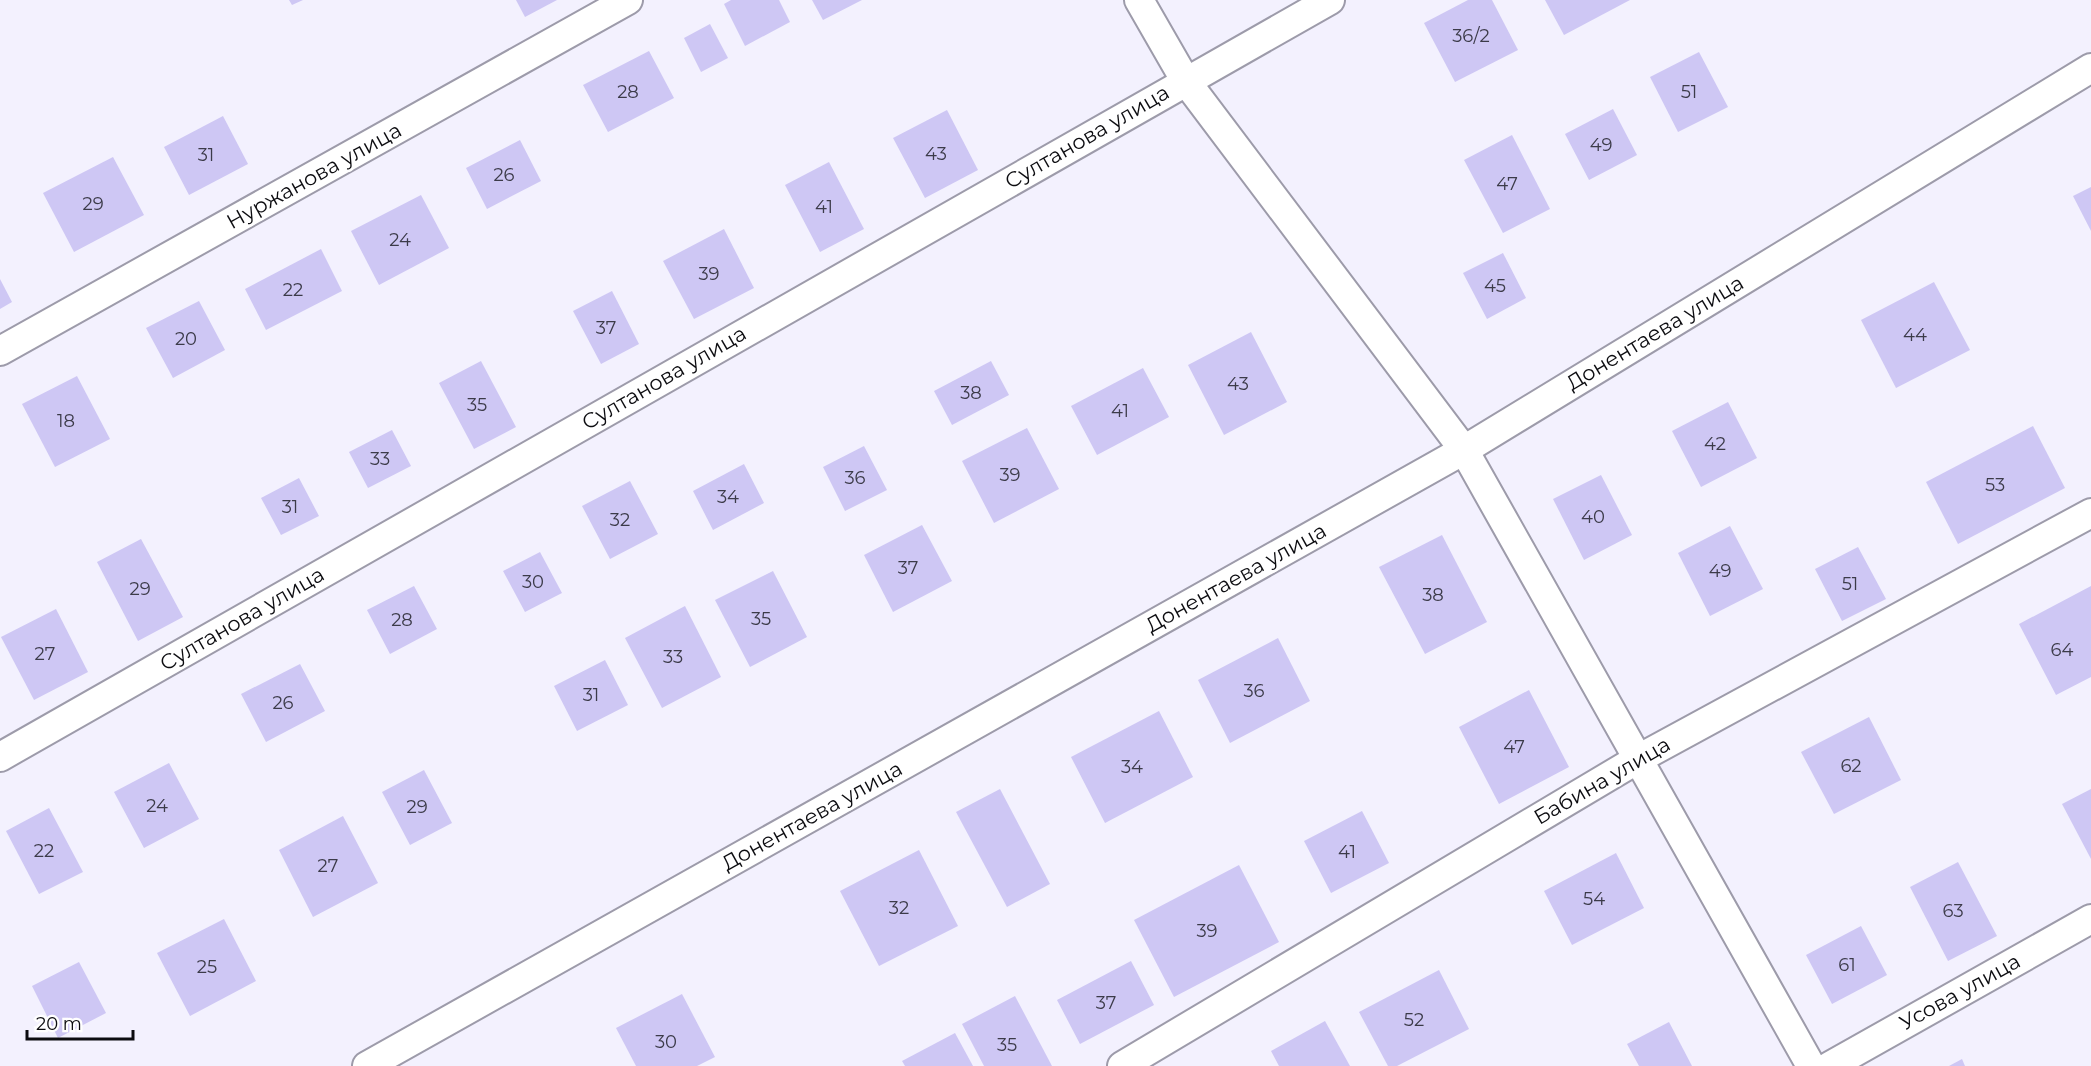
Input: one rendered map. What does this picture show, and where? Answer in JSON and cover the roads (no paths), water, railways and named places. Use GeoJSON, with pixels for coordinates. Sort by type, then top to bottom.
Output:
{"type":"FeatureCollection","features":[{"type":"Feature","properties":{"kind":"street","name":"Нуржанова улица"},"geometry":{"type":"LineString","coordinates":[[0,351],[628,0]]}},
{"type":"Feature","properties":{"kind":"street"},"geometry":{"type":"LineString","coordinates":[[1139,0],[1185,80],[1464,450],[1811,1066]]}},
{"type":"Feature","properties":{"kind":"street","name":"Султанова улица"},"geometry":{"type":"LineString","coordinates":[[0,757],[1185,80],[1330,0]]}},
{"type":"Feature","properties":{"kind":"street","name":"Донентаева улица"},"geometry":{"type":"LineString","coordinates":[[367,1066],[1464,450],[2091,68]]}},
{"type":"Feature","properties":{"kind":"street","name":"Бабина улица"},"geometry":{"type":"LineString","coordinates":[[1122,1066],[1638,759],[2091,513]]}},
{"type":"Feature","properties":{"kind":"street","name":"Усова улица"},"geometry":{"type":"LineString","coordinates":[[1830,1066],[2091,919]]}}]}
